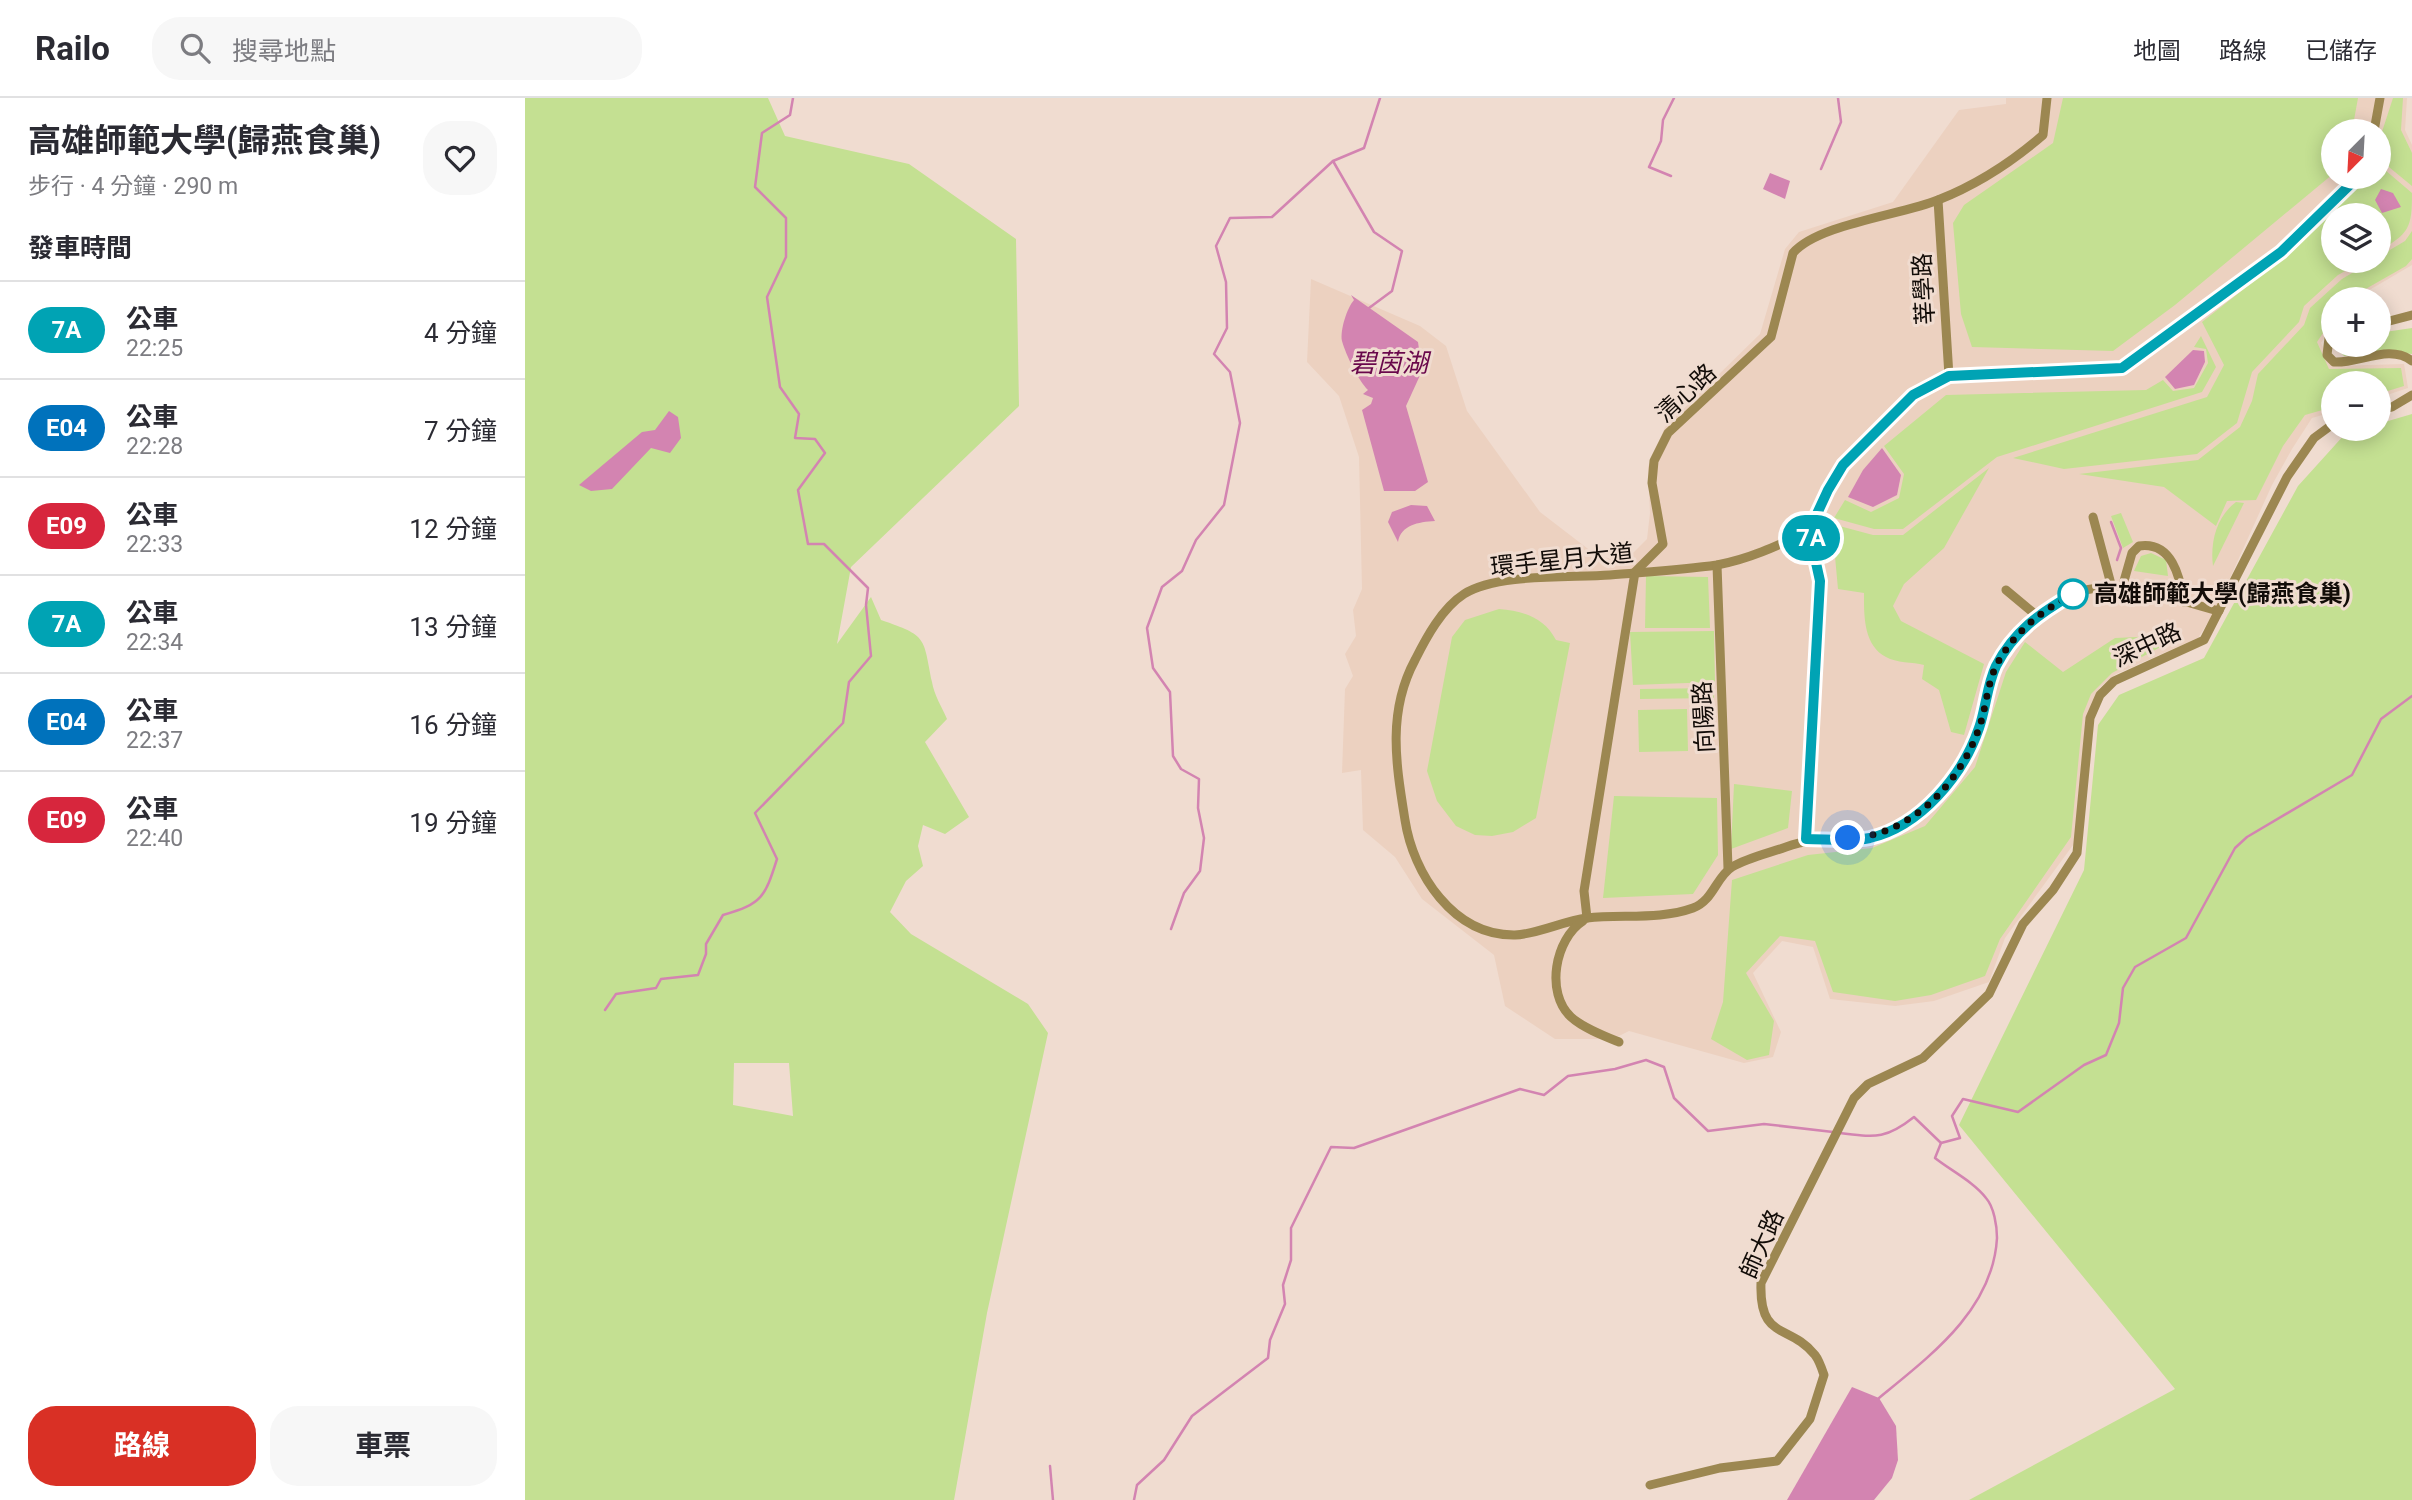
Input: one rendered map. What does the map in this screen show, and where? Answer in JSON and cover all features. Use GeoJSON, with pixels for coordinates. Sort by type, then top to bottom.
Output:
{"type":"FeatureCollection","features":[{"type":"Feature","properties":{"kind":"street","name":"清心路"},"geometry":{"type":"LineString","coordinates":[[1635,572],[1663,544],[1653,484],[1654,461],[1668,433],[1771,337],[1793,253],[1801,244],[1833,232],[1938,200],[2021,154],[2043,135],[2047,98]]}},
{"type":"Feature","properties":{"kind":"street"},"geometry":{"type":"LineString","coordinates":[[2376,119],[2380,98]]}},
{"type":"Feature","properties":{"kind":"street"},"geometry":{"type":"LineString","coordinates":[[1806,839],[1820,581],[1809,531],[1828,490],[1856,450],[1913,395],[1949,376],[2122,368],[2281,252],[2346,189]]}},
{"type":"Feature","properties":{"kind":"street","name":"莘學路"},"geometry":{"type":"LineString","coordinates":[[1938,200],[1949,376]]}},
{"type":"Feature","properties":{"kind":"street"},"geometry":{"type":"LineString","coordinates":[[2391,321],[2412,316]]}},
{"type":"Feature","properties":{"kind":"street"},"geometry":{"type":"LineString","coordinates":[[2391,354],[2406,356],[2412,361]]}},
{"type":"Feature","properties":{"kind":"street"},"geometry":{"type":"LineString","coordinates":[[2329,357],[2334,362],[2347,363],[2376,357]]}},
{"type":"Feature","properties":{"kind":"street"},"geometry":{"type":"LineString","coordinates":[[2391,407],[2412,394]]}},
{"type":"Feature","properties":{"kind":"street","name":"深中路"},"geometry":{"type":"LineString","coordinates":[[1989,994],[2022,924],[2053,890],[2077,853],[2090,718],[2100,695],[2114,681],[2204,640],[2287,477],[2314,438],[2321,433]]}},
{"type":"Feature","properties":{"kind":"street"},"geometry":{"type":"LineString","coordinates":[[2093,517],[2117,588]]}},
{"type":"Feature","properties":{"kind":"street","name":"環手星月大道"},"geometry":{"type":"LineString","coordinates":[[1728,868],[1714,891],[1699,906],[1630,917],[1587,918],[1514,935],[1483,928],[1455,913],[1429,887],[1409,848],[1394,751],[1397,704],[1413,663],[1437,622],[1464,594],[1503,582],[1717,565],[1756,555],[1809,531]]}},
{"type":"Feature","properties":{"kind":"street"},"geometry":{"type":"LineString","coordinates":[[2117,588],[2132,553],[2139,546],[2155,547],[2169,557],[2174,565],[2184,602]]}},
{"type":"Feature","properties":{"kind":"street","name":"向陽路"},"geometry":{"type":"LineString","coordinates":[[1717,565],[1728,868]]}},
{"type":"Feature","properties":{"kind":"street"},"geometry":{"type":"LineString","coordinates":[[1619,1042],[1571,1017],[1559,999],[1558,956],[1570,932],[1587,918],[1584,891],[1635,572]]}},
{"type":"Feature","properties":{"kind":"street"},"geometry":{"type":"LineString","coordinates":[[1728,868],[1806,839],[1869,838],[1914,818],[1963,766],[1979,728],[1996,667],[2036,615],[2073,594],[2117,588],[2217,611]]}},
{"type":"Feature","properties":{"kind":"street"},"geometry":{"type":"LineString","coordinates":[[2006,590],[2036,615]]}},
{"type":"Feature","properties":{"kind":"street","name":"師大路"},"geometry":{"type":"LineString","coordinates":[[1650,1485],[1720,1468],[1777,1461],[1810,1419],[1824,1376],[1815,1355],[1775,1330],[1764,1315],[1761,1283],[1854,1098],[1868,1084],[1923,1058],[1989,994]]}},
{"type":"Feature","properties":{"kind":"shaded area"},"geometry":{"type":"Polygon","coordinates":[[[2006,98],[2407,98],[2405,130],[2412,145],[2412,265],[2374,287],[2321,287],[2321,357],[2328,357],[2332,366],[2404,364],[2408,388],[2391,394],[2391,371],[2321,371],[2321,415],[2312,418],[2272,485],[2215,611],[2198,638],[2116,674],[2100,687],[2088,715],[2076,841],[2005,938],[1989,982],[1934,1001],[1895,1006],[1830,999],[1813,947],[1782,941],[1753,973],[1781,1032],[1773,1057],[1744,1063],[1629,1031],[1613,1039],[1555,1039],[1505,1006],[1494,955],[1422,899],[1395,857],[1363,830],[1361,770],[1342,773],[1345,689],[1353,676],[1345,654],[1356,636],[1353,610],[1362,589],[1359,457],[1339,396],[1307,362],[1311,279],[1420,326],[1446,346],[1467,411],[1540,512],[1596,555],[1612,559],[1631,555],[1647,539],[1650,513],[1648,467],[1665,427],[1760,334],[1785,249],[1799,232],[1893,202],[1959,110],[2006,104],[2006,98]]]}},
{"type":"Feature","properties":{"kind":"green space"},"geometry":{"type":"Polygon","coordinates":[[[525,98],[768,98],[785,136],[909,164],[1016,239],[1019,406],[851,567],[837,644],[871,597],[881,620],[908,630],[921,640],[934,692],[947,719],[925,742],[969,817],[945,834],[923,825],[918,846],[923,866],[906,881],[890,912],[911,934],[1028,1004],[1048,1033],[987,1313],[954,1500],[525,1500],[525,98]],[[734,1063],[733,1105],[793,1116],[789,1063],[734,1063]]]}},
{"type":"Feature","properties":{"kind":"green space"},"geometry":{"type":"Polygon","coordinates":[[[2063,98],[2358,98],[2354,119],[2321,119],[2321,184],[2175,305],[2113,351],[1972,347],[1961,314],[1953,223],[1964,205],[2053,143],[2063,98]]]}},
{"type":"Feature","properties":{"kind":"green space"},"geometry":{"type":"Polygon","coordinates":[[[2393,98],[2403,98],[2401,130],[2412,153],[2412,186],[2391,169],[2391,119],[2386,119],[2393,98]]]}},
{"type":"Feature","properties":{"kind":"green space"},"geometry":{"type":"Polygon","coordinates":[[[2391,175],[2412,193],[2407,229],[2391,243],[2391,203],[2340,203],[2354,189],[2391,189],[2391,175]]]}},
{"type":"Feature","properties":{"kind":"green space"},"geometry":{"type":"Polygon","coordinates":[[[2321,221],[2321,273],[2342,273],[2325,287],[2321,287],[2321,290],[2304,306],[2299,322],[2252,372],[2237,423],[2197,454],[2064,469],[2013,458],[2207,397],[2224,365],[2202,322],[2287,255],[2321,221]]]}},
{"type":"Feature","properties":{"kind":"green space"},"geometry":{"type":"Polygon","coordinates":[[[2412,231],[2412,259],[2406,266],[2369,287],[2333,287],[2352,273],[2391,273],[2391,249],[2405,241],[2412,231]]]}},
{"type":"Feature","properties":{"kind":"green space"},"geometry":{"type":"Polygon","coordinates":[[[2321,298],[2321,336],[2317,342],[2321,357],[2324,357],[2329,369],[2401,368],[2404,386],[2391,390],[2391,371],[2321,371],[2321,410],[2305,415],[2283,446],[2256,500],[2227,501],[2216,526],[2164,487],[2079,474],[2198,460],[2240,427],[2252,401],[2258,374],[2304,325],[2310,308],[2321,298]]]}},
{"type":"Feature","properties":{"kind":"green space"},"geometry":{"type":"Polygon","coordinates":[[[2412,328],[2412,354],[2391,352],[2391,331],[2412,328]]]}},
{"type":"Feature","properties":{"kind":"green space"},"geometry":{"type":"Polygon","coordinates":[[[2201,336],[2216,367],[2202,392],[1997,457],[1903,529],[1874,529],[1834,518],[1845,500],[1871,512],[1899,498],[1904,474],[1884,446],[1946,395],[2146,390],[2163,380],[2173,391],[2194,388],[2208,363],[2206,349],[2194,347],[2201,336]]]}},
{"type":"Feature","properties":{"kind":"green space"},"geometry":{"type":"Polygon","coordinates":[[[2412,414],[2412,1500],[1969,1500],[2175,1389],[1959,1125],[2084,870],[2098,725],[2119,695],[2204,658],[2298,486],[2339,441],[2391,441],[2391,420],[2412,414]]]}},
{"type":"Feature","properties":{"kind":"green space"},"geometry":{"type":"Polygon","coordinates":[[[1989,468],[1944,548],[1904,584],[1893,606],[1901,621],[1984,664],[1964,735],[1951,732],[1939,690],[1922,679],[1924,665],[1890,659],[1878,652],[1873,645],[1866,628],[1864,593],[1838,589],[1832,524],[1873,535],[1903,535],[1989,468]]]}},
{"type":"Feature","properties":{"kind":"green space"},"geometry":{"type":"Polygon","coordinates":[[[2236,502],[2244,503],[2213,566],[2216,531],[2224,515],[2236,502]]]}},
{"type":"Feature","properties":{"kind":"green space"},"geometry":{"type":"Polygon","coordinates":[[[2121,513],[2133,542],[2123,548],[2111,516],[2121,513]]]}},
{"type":"Feature","properties":{"kind":"green space"},"geometry":{"type":"Polygon","coordinates":[[[2151,553],[2166,560],[2168,576],[2134,571],[2141,556],[2151,553]]]}},
{"type":"Feature","properties":{"kind":"green space"},"geometry":{"type":"Polygon","coordinates":[[[1646,576],[1708,577],[1710,628],[1645,628],[1646,576]]]}},
{"type":"Feature","properties":{"kind":"green space"},"geometry":{"type":"Polygon","coordinates":[[[1499,609],[1532,617],[1545,626],[1556,640],[1570,643],[1536,818],[1513,832],[1492,836],[1475,835],[1456,826],[1437,801],[1427,771],[1452,637],[1465,620],[1499,609]]]}},
{"type":"Feature","properties":{"kind":"green space"},"geometry":{"type":"Polygon","coordinates":[[[1714,631],[1715,682],[1633,685],[1630,632],[1714,631]]]}},
{"type":"Feature","properties":{"kind":"green space"},"geometry":{"type":"Polygon","coordinates":[[[2183,635],[2112,673],[2091,694],[2083,714],[2071,837],[2000,939],[1985,976],[1931,995],[1895,1001],[1833,992],[1815,941],[1780,936],[1746,973],[1774,1021],[1769,1055],[1747,1060],[1711,1039],[1723,1002],[1732,880],[1808,855],[1872,848],[1925,826],[1975,767],[2006,672],[2025,642],[2063,672],[2115,638],[2183,635]]]}},
{"type":"Feature","properties":{"kind":"green space"},"geometry":{"type":"Polygon","coordinates":[[[1714,688],[1714,698],[1640,699],[1640,689],[1714,688]]]}},
{"type":"Feature","properties":{"kind":"green space"},"geometry":{"type":"Polygon","coordinates":[[[1687,709],[1688,751],[1639,752],[1638,710],[1687,709]]]}},
{"type":"Feature","properties":{"kind":"green space"},"geometry":{"type":"Polygon","coordinates":[[[1734,784],[1792,791],[1788,828],[1731,849],[1734,784]]]}},
{"type":"Feature","properties":{"kind":"green space"},"geometry":{"type":"Polygon","coordinates":[[[1614,796],[1717,798],[1718,855],[1693,894],[1603,898],[1614,796]]]}},
{"type":"Feature","properties":{"kind":"water"},"geometry":{"type":"Polygon","coordinates":[[[1770,173],[1790,181],[1785,199],[1763,189],[1770,173]]]}},
{"type":"Feature","properties":{"kind":"water"},"geometry":{"type":"Polygon","coordinates":[[[2381,189],[2393,193],[2401,207],[2391,210],[2391,203],[2377,203],[2375,200],[2381,189]]]}},
{"type":"Feature","properties":{"kind":"water","name":"碧茵湖"},"geometry":{"type":"Polygon","coordinates":[[[1351,295],[1418,342],[1422,371],[1406,406],[1428,482],[1415,491],[1384,491],[1362,410],[1371,404],[1373,398],[1363,394],[1368,390],[1353,367],[1342,341],[1345,319],[1354,300],[1351,295]]]}},
{"type":"Feature","properties":{"kind":"water"},"geometry":{"type":"Polygon","coordinates":[[[2193,350],[2204,351],[2205,362],[2194,385],[2175,389],[2165,377],[2193,350]]]}},
{"type":"Feature","properties":{"kind":"water"},"geometry":{"type":"Polygon","coordinates":[[[669,411],[678,417],[681,438],[670,453],[651,448],[612,489],[591,491],[579,485],[642,432],[655,430],[669,411]]]}},
{"type":"Feature","properties":{"kind":"water"},"geometry":{"type":"Polygon","coordinates":[[[1882,448],[1901,475],[1897,495],[1873,507],[1848,497],[1863,470],[1882,448]]]}},
{"type":"Feature","properties":{"kind":"water"},"geometry":{"type":"Polygon","coordinates":[[[1411,505],[1427,506],[1435,521],[1407,528],[1398,542],[1388,522],[1392,512],[1411,505]]]}},
{"type":"Feature","properties":{"kind":"water"},"geometry":{"type":"Polygon","coordinates":[[[1852,1387],[1879,1398],[1896,1426],[1898,1460],[1892,1478],[1874,1500],[1787,1500],[1852,1387]]]}},
{"type":"Feature","properties":{"kind":"waterway"},"geometry":{"type":"LineString","coordinates":[[605,1010],[616,994],[656,988],[661,979],[698,975],[706,954],[706,944],[723,915],[746,907],[765,891],[777,859],[755,813],[843,723],[849,682],[871,656],[866,605],[868,588],[824,544],[808,544],[798,490],[825,453],[815,439],[795,438],[799,414],[780,387],[767,297],[786,257],[786,218],[755,187],[762,133],[790,115],[793,98]]}},
{"type":"Feature","properties":{"kind":"waterway"},"geometry":{"type":"LineString","coordinates":[[1369,308],[1392,291],[1402,251],[1374,232],[1333,161],[1364,148],[1380,98]]}},
{"type":"Feature","properties":{"kind":"waterway"},"geometry":{"type":"LineString","coordinates":[[1671,176],[1649,167],[1661,141],[1663,120],[1674,98]]}},
{"type":"Feature","properties":{"kind":"waterway"},"geometry":{"type":"LineString","coordinates":[[1821,169],[1841,122],[1838,98]]}},
{"type":"Feature","properties":{"kind":"waterway"},"geometry":{"type":"LineString","coordinates":[[1171,929],[1184,893],[1200,871],[1204,838],[1198,808],[1199,779],[1181,769],[1173,756],[1170,692],[1153,668],[1147,628],[1162,587],[1182,571],[1196,540],[1224,505],[1240,423],[1230,372],[1214,354],[1227,328],[1226,282],[1216,246],[1230,218],[1272,217],[1333,161]]}},
{"type":"Feature","properties":{"kind":"waterway"},"geometry":{"type":"LineString","coordinates":[[2111,522],[2121,548],[2117,560]]}},
{"type":"Feature","properties":{"kind":"waterway"},"geometry":{"type":"LineString","coordinates":[[1839,1133],[1879,1135],[1895,1130],[1914,1117],[1941,1143],[1960,1138],[1952,1116],[1963,1099],[2018,1112],[2084,1065],[2106,1055],[2119,1023],[2123,988],[2135,967],[2186,938],[2235,848],[2247,837],[2352,775],[2381,719],[2412,696]]}},
{"type":"Feature","properties":{"kind":"waterway"},"geometry":{"type":"LineString","coordinates":[[1134,1500],[1137,1485],[1164,1460],[1192,1416],[1268,1358],[1270,1340],[1285,1304],[1283,1285],[1291,1260],[1291,1228],[1331,1147],[1354,1148],[1520,1089],[1544,1095],[1568,1076],[1615,1069],[1646,1060],[1664,1067],[1674,1098],[1708,1131],[1764,1124],[1833,1132]]}},
{"type":"Feature","properties":{"kind":"waterway"},"geometry":{"type":"LineString","coordinates":[[1879,1398],[1938,1348],[1956,1329],[1984,1287],[1993,1264],[1997,1233],[1991,1206],[1975,1187],[1935,1158],[1941,1143]]}},
{"type":"Feature","properties":{"kind":"waterway"},"geometry":{"type":"LineString","coordinates":[[1050,1466],[1053,1500]]}},
{"type":"Feature","properties":{"kind":"bus line","name":"7A"},"geometry":{"type":"LineString","coordinates":[[2073,594],[2036,615],[2015,639],[1996,667],[1979,728],[1963,766],[1914,818],[1869,838],[1806,839],[1805,816],[1820,581],[1809,531],[1843,465],[1913,395],[1949,376],[2062,373],[2122,368],[2281,252],[2348,189]]}},
{"type":"Feature","properties":{"kind":"place","name":"高雄師範大學(歸燕食巢)"},"geometry":{"type":"Point","coordinates":[2073,594]}},
{"type":"Feature","properties":{"kind":"route"},"geometry":{"type":"LineString","coordinates":[[1848,838],[1869,838],[1914,818],[1963,766],[1979,728],[1996,667],[2036,615],[2073,594]]}}]}
